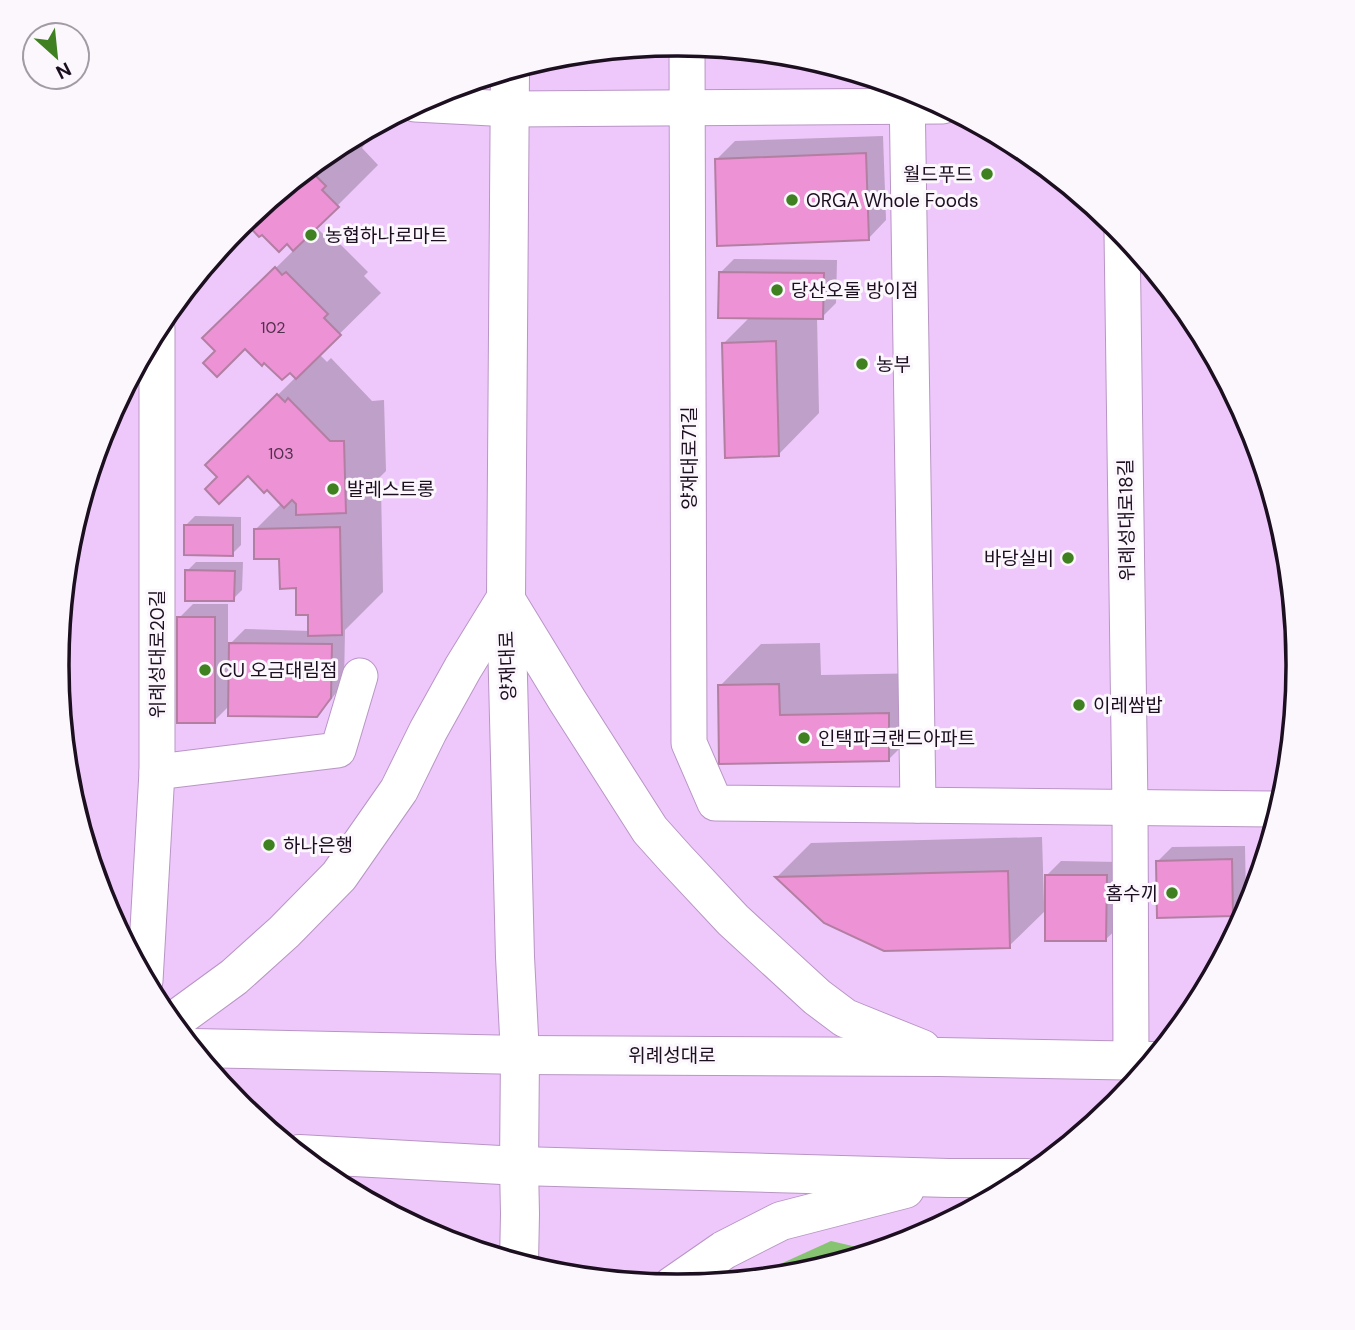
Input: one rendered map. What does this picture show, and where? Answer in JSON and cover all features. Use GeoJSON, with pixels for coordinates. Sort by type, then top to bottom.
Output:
{"type":"FeatureCollection","features":[{"type":"Feature","properties":{"kind":"main road","name":"양재대로"},"geometry":{"type":"LineString","coordinates":[[510,80],[506,598],[520,1055],[519,1253]]}},
{"type":"Feature","properties":{"kind":"main road"},"geometry":{"type":"LineString","coordinates":[[180,1016],[234,977],[284,932],[339,876],[398,790],[463,667],[506,598],[567,701],[650,830],[733,920],[817,997],[845,1018],[940,1057]]}},
{"type":"Feature","properties":{"kind":"main road","name":"위례성대로"},"geometry":{"type":"LineString","coordinates":[[204,1048],[520,1055],[1141,1060]]}},
{"type":"Feature","properties":{"kind":"main road"},"geometry":{"type":"LineString","coordinates":[[317,1155],[519,1166],[1005,1178]]}},
{"type":"Feature","properties":{"kind":"main road"},"geometry":{"type":"LineString","coordinates":[[689,1274],[723,1250],[781,1221],[948,1178]]}},
{"type":"Feature","properties":{"kind":"street","name":"양재대로71길"},"geometry":{"type":"LineString","coordinates":[[687,56],[690,743],[715,803],[918,805]]}},
{"type":"Feature","properties":{"kind":"street"},"geometry":{"type":"LineString","coordinates":[[437,105],[510,109],[688,108],[899,97]]}},
{"type":"Feature","properties":{"kind":"street"},"geometry":{"type":"LineString","coordinates":[[907,101],[918,805],[1269,809]]}},
{"type":"Feature","properties":{"kind":"street","name":"위례성대로18길"},"geometry":{"type":"LineString","coordinates":[[1122,249],[1130,807],[1142,1059]]}},
{"type":"Feature","properties":{"kind":"street","name":"위례성대로20길"},"geometry":{"type":"LineString","coordinates":[[146,963],[157,772],[157,349]]}},
{"type":"Feature","properties":{"kind":"street"},"geometry":{"type":"LineString","coordinates":[[157,772],[338,750],[360,676]]}},
{"type":"Feature","properties":{"kind":"green space"},"geometry":{"type":"Polygon","coordinates":[[[831,1241],[856,1247],[835,1253],[777,1265],[831,1241]]]}},
{"type":"Feature","properties":{"kind":"building","name":"ORGA Whole Foods"},"geometry":{"type":"Polygon","coordinates":[[[866,153],[869,240],[717,246],[715,159],[866,153]]]}},
{"type":"Feature","properties":{"kind":"building"},"geometry":{"type":"Polygon","coordinates":[[[316,176],[326,186],[322,190],[339,207],[293,251],[287,244],[279,252],[262,235],[259,237],[252,229],[316,176]]]}},
{"type":"Feature","properties":{"kind":"building"},"geometry":{"type":"Polygon","coordinates":[[[275,267],[282,275],[286,272],[328,314],[324,318],[341,335],[296,379],[290,373],[282,380],[264,363],[262,366],[245,349],[217,377],[203,363],[215,351],[202,338],[275,267]]]}},
{"type":"Feature","properties":{"kind":"building"},"geometry":{"type":"Polygon","coordinates":[[[719,272],[824,273],[823,319],[718,318],[719,272]]]}},
{"type":"Feature","properties":{"kind":"building"},"geometry":{"type":"Polygon","coordinates":[[[776,341],[779,456],[725,458],[722,343],[776,341]]]}},
{"type":"Feature","properties":{"kind":"building"},"geometry":{"type":"Polygon","coordinates":[[[277,394],[285,402],[288,398],[330,441],[344,441],[346,513],[296,515],[296,504],[292,500],[284,508],[267,490],[264,493],[248,476],[219,504],[205,489],[217,477],[205,465],[277,394]]]}},
{"type":"Feature","properties":{"kind":"building"},"geometry":{"type":"Polygon","coordinates":[[[184,525],[233,525],[233,556],[184,555],[184,525]]]}},
{"type":"Feature","properties":{"kind":"building"},"geometry":{"type":"Polygon","coordinates":[[[340,527],[342,635],[308,636],[308,615],[296,615],[296,588],[280,589],[279,559],[254,559],[254,529],[340,527]]]}},
{"type":"Feature","properties":{"kind":"building"},"geometry":{"type":"Polygon","coordinates":[[[185,570],[235,571],[234,601],[185,601],[185,570]]]}},
{"type":"Feature","properties":{"kind":"building"},"geometry":{"type":"Polygon","coordinates":[[[177,617],[215,617],[215,723],[177,723],[177,617]]]}},
{"type":"Feature","properties":{"kind":"building"},"geometry":{"type":"Polygon","coordinates":[[[229,643],[332,644],[331,698],[317,717],[228,716],[229,643]]]}},
{"type":"Feature","properties":{"kind":"building","name":"인택파크랜드아파트"},"geometry":{"type":"Polygon","coordinates":[[[779,684],[780,715],[889,713],[889,761],[719,764],[718,685],[779,684]]]}},
{"type":"Feature","properties":{"kind":"building"},"geometry":{"type":"Polygon","coordinates":[[[1232,859],[1232,916],[1157,918],[1156,861],[1232,859]]]}},
{"type":"Feature","properties":{"kind":"building"},"geometry":{"type":"Polygon","coordinates":[[[1008,871],[1010,948],[884,951],[824,923],[775,877],[1008,871]]]}},
{"type":"Feature","properties":{"kind":"building"},"geometry":{"type":"Polygon","coordinates":[[[1045,875],[1107,875],[1106,941],[1045,941],[1045,875]]]}},
{"type":"Feature","properties":{"kind":"place","name":"월드푸드"},"geometry":{"type":"Point","coordinates":[987,174]}},
{"type":"Feature","properties":{"kind":"place","name":"ORGA Whole Foods"},"geometry":{"type":"Point","coordinates":[792,200]}},
{"type":"Feature","properties":{"kind":"place","name":"농협하나로마트"},"geometry":{"type":"Point","coordinates":[311,235]}},
{"type":"Feature","properties":{"kind":"place","name":"당산오돌 방이점"},"geometry":{"type":"Point","coordinates":[777,290]}},
{"type":"Feature","properties":{"kind":"place","name":"농부"},"geometry":{"type":"Point","coordinates":[862,364]}},
{"type":"Feature","properties":{"kind":"place","name":"발레스트롱"},"geometry":{"type":"Point","coordinates":[333,489]}},
{"type":"Feature","properties":{"kind":"place","name":"바당실비"},"geometry":{"type":"Point","coordinates":[1068,558]}},
{"type":"Feature","properties":{"kind":"place","name":"CU 오금대림점"},"geometry":{"type":"Point","coordinates":[205,670]}},
{"type":"Feature","properties":{"kind":"place","name":"이레쌈밥"},"geometry":{"type":"Point","coordinates":[1079,705]}},
{"type":"Feature","properties":{"kind":"place","name":"인택파크랜드아파트"},"geometry":{"type":"Point","coordinates":[804,738]}},
{"type":"Feature","properties":{"kind":"place","name":"하나은행"},"geometry":{"type":"Point","coordinates":[269,845]}},
{"type":"Feature","properties":{"kind":"place","name":"홈수끼"},"geometry":{"type":"Point","coordinates":[1172,893]}}]}
